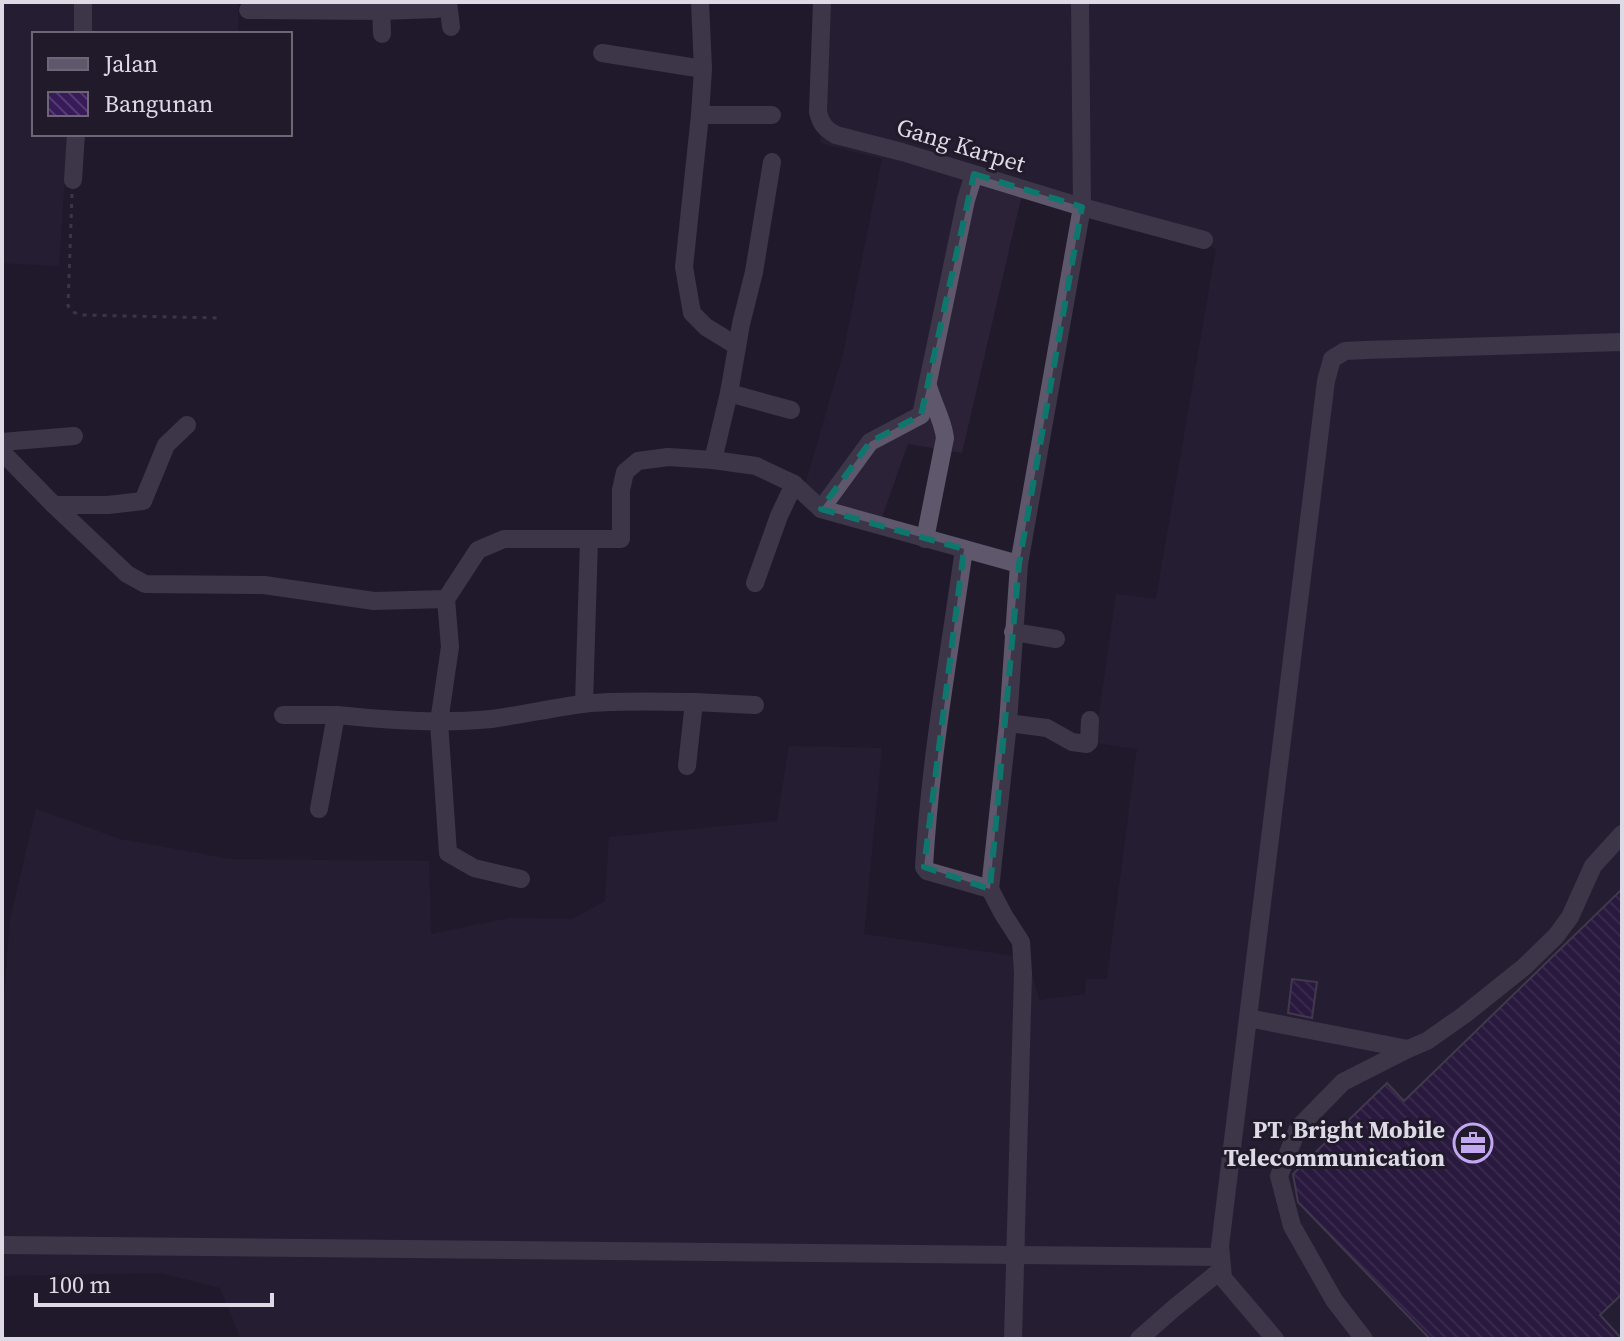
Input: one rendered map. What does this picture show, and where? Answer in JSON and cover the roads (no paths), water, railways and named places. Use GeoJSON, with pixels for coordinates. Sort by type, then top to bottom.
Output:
{"type":"FeatureCollection","features":[{"type":"Feature","properties":{"kind":"street"},"geometry":{"type":"LineString","coordinates":[[83,2],[83,32]]}},
{"type":"Feature","properties":{"kind":"street"},"geometry":{"type":"LineString","coordinates":[[700,2],[703,69],[684,267],[692,313],[706,327],[737,346]]}},
{"type":"Feature","properties":{"kind":"street","name":"Gang Karpet"},"geometry":{"type":"LineString","coordinates":[[822,2],[818,112],[820,122],[826,129],[836,135],[1204,240]]}},
{"type":"Feature","properties":{"kind":"street"},"geometry":{"type":"LineString","coordinates":[[1013,1339],[1023,973],[1021,942],[990,889],[1008,723],[1019,564],[1082,207],[1080,2]]}},
{"type":"Feature","properties":{"kind":"street"},"geometry":{"type":"LineString","coordinates":[[381,6],[382,34]]}},
{"type":"Feature","properties":{"kind":"street"},"geometry":{"type":"LineString","coordinates":[[248,10],[442,6],[451,27]]}},
{"type":"Feature","properties":{"kind":"street"},"geometry":{"type":"LineString","coordinates":[[602,53],[703,69]]}},
{"type":"Feature","properties":{"kind":"street"},"geometry":{"type":"LineString","coordinates":[[700,115],[772,115]]}},
{"type":"Feature","properties":{"kind":"street"},"geometry":{"type":"LineString","coordinates":[[73,180],[76,136]]}},
{"type":"Feature","properties":{"kind":"street"},"geometry":{"type":"LineString","coordinates":[[713,460],[754,272],[772,162]]}},
{"type":"Feature","properties":{"kind":"street"},"geometry":{"type":"LineString","coordinates":[[821,509],[870,442],[921,415],[974,174]]}},
{"type":"Feature","properties":{"kind":"street"},"geometry":{"type":"LineString","coordinates":[[1275,1339],[1223,1278],[1220,1246],[1326,381],[1332,359],[1345,351],[1622,342]]}},
{"type":"Feature","properties":{"kind":"street"},"geometry":{"type":"LineString","coordinates":[[925,539],[945,438],[927,384]]}},
{"type":"Feature","properties":{"kind":"street"},"geometry":{"type":"LineString","coordinates":[[729,393],[791,410]]}},
{"type":"Feature","properties":{"kind":"street"},"geometry":{"type":"LineString","coordinates":[[54,505],[108,505],[143,501],[166,445],[187,425]]}},
{"type":"Feature","properties":{"kind":"street"},"geometry":{"type":"LineString","coordinates":[[2,442],[74,436]]}},
{"type":"Feature","properties":{"kind":"street"},"geometry":{"type":"LineString","coordinates":[[2,452],[127,574],[145,584],[264,585],[374,601],[446,599]]}},
{"type":"Feature","properties":{"kind":"street"},"geometry":{"type":"LineString","coordinates":[[521,879],[474,868],[448,853],[439,722],[450,647],[446,599],[478,550],[504,539],[621,539],[621,490],[625,472],[638,461],[668,457],[756,466],[794,484],[821,509],[1019,564]]}},
{"type":"Feature","properties":{"kind":"street"},"geometry":{"type":"LineString","coordinates":[[755,583],[794,484]]}},
{"type":"Feature","properties":{"kind":"street"},"geometry":{"type":"LineString","coordinates":[[584,704],[587,571],[602,540]]}},
{"type":"Feature","properties":{"kind":"street"},"geometry":{"type":"LineString","coordinates":[[964,549],[938,728],[924,867],[927,871],[990,889]]}},
{"type":"Feature","properties":{"kind":"street"},"geometry":{"type":"LineString","coordinates":[[1013,632],[1056,639]]}},
{"type":"Feature","properties":{"kind":"street"},"geometry":{"type":"LineString","coordinates":[[687,766],[694,702]]}},
{"type":"Feature","properties":{"kind":"street"},"geometry":{"type":"LineString","coordinates":[[283,715],[439,722],[490,719],[584,704],[694,702],[755,705]]}},
{"type":"Feature","properties":{"kind":"street"},"geometry":{"type":"LineString","coordinates":[[319,809],[336,715]]}},
{"type":"Feature","properties":{"kind":"street"},"geometry":{"type":"LineString","coordinates":[[1008,723],[1047,728],[1072,742],[1087,744],[1090,720]]}},
{"type":"Feature","properties":{"kind":"street"},"geometry":{"type":"LineString","coordinates":[[1364,1339],[1334,1300],[1292,1226],[1279,1176],[1298,1128],[1343,1082],[1427,1041],[1524,967],[1556,936],[1570,917],[1593,866],[1622,834]]}},
{"type":"Feature","properties":{"kind":"street"},"geometry":{"type":"LineString","coordinates":[[1248,1018],[1408,1049]]}},
{"type":"Feature","properties":{"kind":"street"},"geometry":{"type":"LineString","coordinates":[[2,1245],[1015,1254],[1221,1264]]}},
{"type":"Feature","properties":{"kind":"street"},"geometry":{"type":"LineString","coordinates":[[1139,1339],[1221,1264]]}},
{"type":"Feature","properties":{"kind":"place","name":"PT. Bright Mobile Telecommunication"},"geometry":{"type":"Point","coordinates":[1473,1143]}}]}
